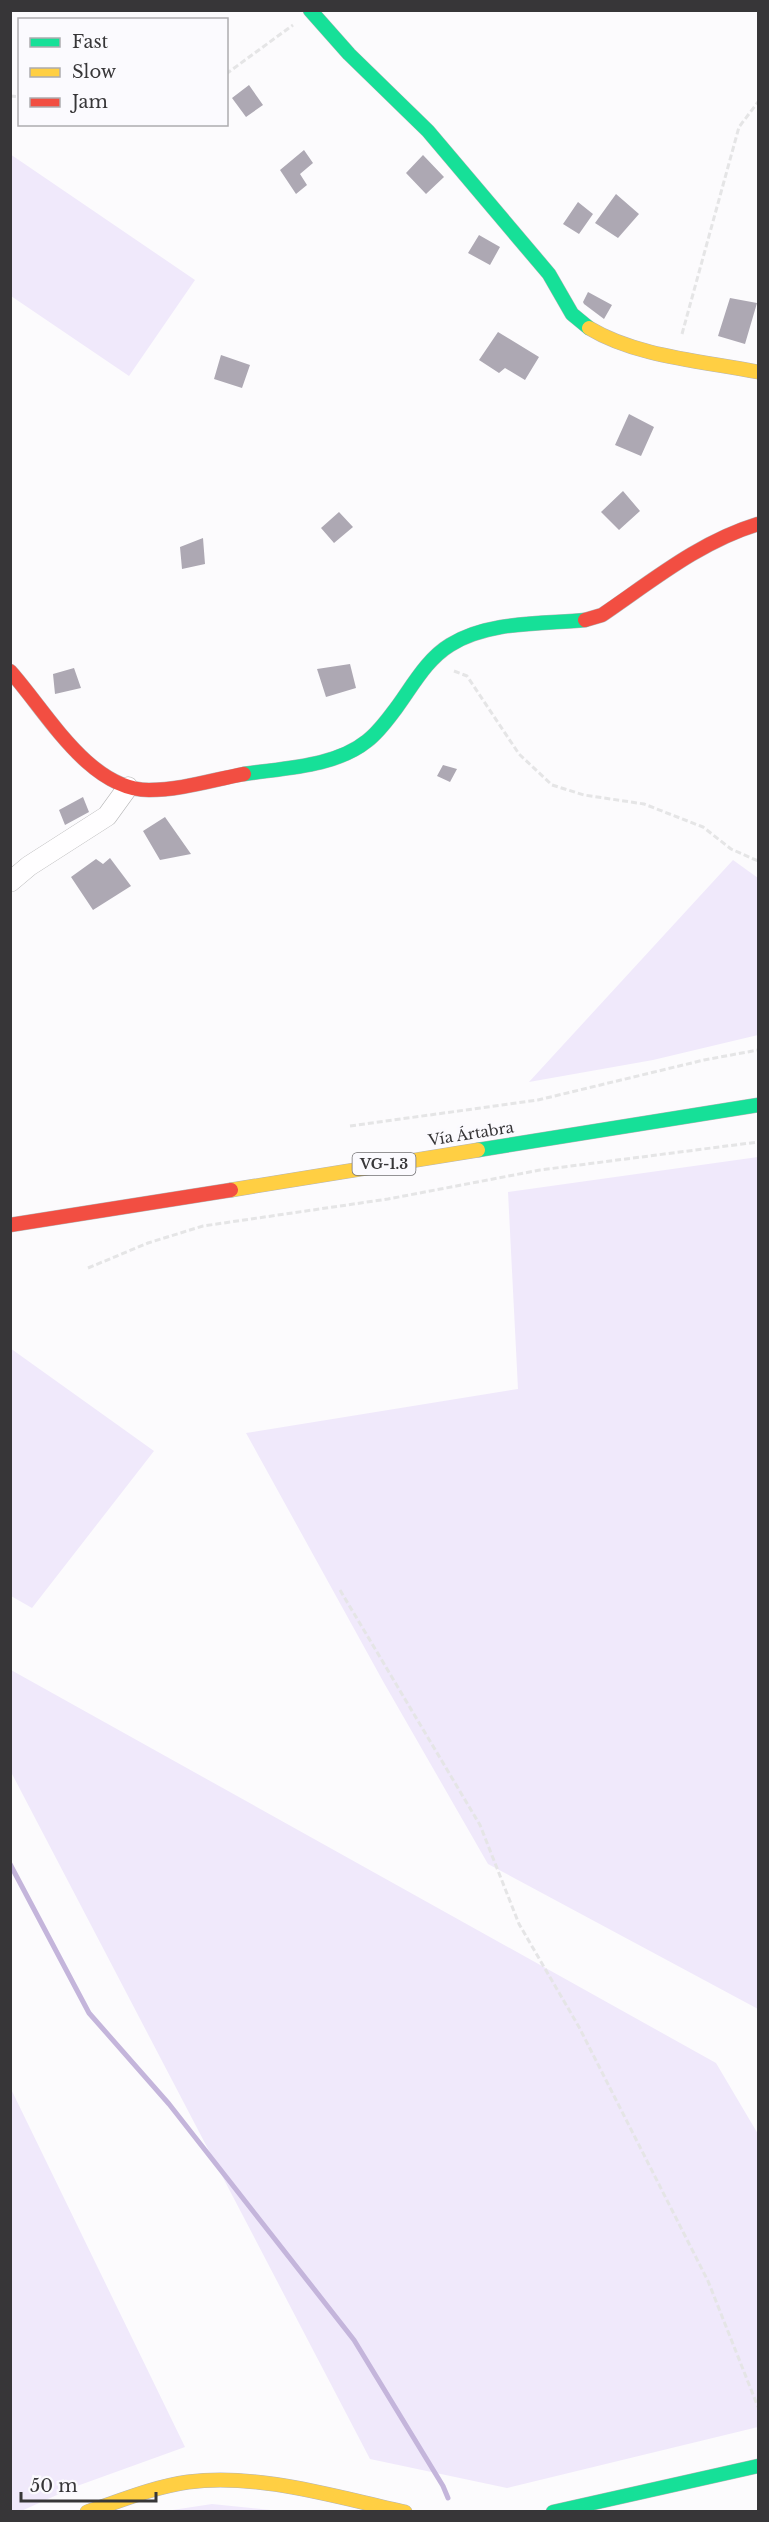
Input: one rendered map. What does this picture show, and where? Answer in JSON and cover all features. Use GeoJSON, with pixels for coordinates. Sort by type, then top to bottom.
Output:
{"type":"FeatureCollection","features":[{"type":"Feature","properties":{"kind":"main road"},"geometry":{"type":"LineString","coordinates":[[310,11],[349,54],[428,131],[549,274],[572,314],[585,326],[607,339],[634,348],[759,372]]}},
{"type":"Feature","properties":{"kind":"main road"},"geometry":{"type":"LineString","coordinates":[[10,670],[85,760],[112,781],[128,787],[143,790],[168,789],[307,763],[350,752],[366,742],[387,723],[431,661],[450,644],[477,632],[589,620],[602,615],[715,540],[759,524]]}},
{"type":"Feature","properties":{"kind":"main road","name":"Vía Ártabra"},"geometry":{"type":"LineString","coordinates":[[10,1225],[759,1104]]}},
{"type":"Feature","properties":{"kind":"main road"},"geometry":{"type":"LineString","coordinates":[[553,2511],[759,2466]]}},
{"type":"Feature","properties":{"kind":"main road"},"geometry":{"type":"LineString","coordinates":[[87,2511],[164,2487],[200,2481],[233,2481],[307,2492],[405,2511]]}},
{"type":"Feature","properties":{"kind":"street"},"geometry":{"type":"LineString","coordinates":[[10,882],[29,866],[107,816],[128,787]]}},
{"type":"Feature","properties":{"kind":"path"},"geometry":{"type":"LineString","coordinates":[[228,72],[310,11]]}},
{"type":"Feature","properties":{"kind":"path"},"geometry":{"type":"LineString","coordinates":[[676,356],[739,127],[759,102]]}},
{"type":"Feature","properties":{"kind":"path"},"geometry":{"type":"LineString","coordinates":[[431,661],[467,676],[519,754],[552,785],[584,795],[644,804],[703,827],[731,849],[759,861]]}},
{"type":"Feature","properties":{"kind":"path"},"geometry":{"type":"LineString","coordinates":[[350,1126],[538,1100],[704,1060],[759,1050]]}},
{"type":"Feature","properties":{"kind":"path"},"geometry":{"type":"LineString","coordinates":[[88,1268],[148,1243],[203,1226],[388,1199],[540,1170],[759,1142]]}},
{"type":"Feature","properties":{"kind":"path"},"geometry":{"type":"LineString","coordinates":[[340,1590],[480,1825],[519,1924],[579,2027],[708,2282],[759,2407]]}},
{"type":"Feature","properties":{"kind":"shaded area"},"geometry":{"type":"Polygon","coordinates":[[[10,154],[195,280],[129,376],[11,296],[10,154]]]}},
{"type":"Feature","properties":{"kind":"shaded area"},"geometry":{"type":"Polygon","coordinates":[[[733,860],[758,878],[758,1035],[653,1060],[529,1082],[733,860]]]}},
{"type":"Feature","properties":{"kind":"shaded area"},"geometry":{"type":"Polygon","coordinates":[[[758,1157],[758,2009],[488,1864],[384,1683],[246,1433],[518,1389],[508,1192],[758,1157]]]}},
{"type":"Feature","properties":{"kind":"shaded area"},"geometry":{"type":"Polygon","coordinates":[[[10,1348],[154,1451],[32,1608],[11,1596],[10,1348]]]}},
{"type":"Feature","properties":{"kind":"shaded area"},"geometry":{"type":"Polygon","coordinates":[[[11,1670],[716,2063],[758,2134],[758,2427],[507,2488],[370,2459],[11,1772],[11,1670]]]}},
{"type":"Feature","properties":{"kind":"shaded area"},"geometry":{"type":"Polygon","coordinates":[[[10,2087],[185,2447],[77,2486],[19,2512],[10,2511],[10,2087]]]}},
{"type":"Feature","properties":{"kind":"shaded area"},"geometry":{"type":"Polygon","coordinates":[[[212,2504],[280,2511],[166,2511],[212,2504]]]}},
{"type":"Feature","properties":{"kind":"building"},"geometry":{"type":"Polygon","coordinates":[[[249,85],[263,105],[246,117],[232,98],[249,85]]]}},
{"type":"Feature","properties":{"kind":"building"},"geometry":{"type":"Polygon","coordinates":[[[304,150],[313,163],[300,174],[307,185],[296,194],[280,170],[304,150]]]}},
{"type":"Feature","properties":{"kind":"building"},"geometry":{"type":"Polygon","coordinates":[[[423,155],[444,177],[426,194],[406,173],[423,155]]]}},
{"type":"Feature","properties":{"kind":"building"},"geometry":{"type":"Polygon","coordinates":[[[616,194],[639,214],[618,238],[595,223],[616,194]]]}},
{"type":"Feature","properties":{"kind":"building"},"geometry":{"type":"Polygon","coordinates":[[[578,202],[593,214],[579,234],[563,224],[578,202]]]}},
{"type":"Feature","properties":{"kind":"building"},"geometry":{"type":"Polygon","coordinates":[[[479,235],[500,247],[490,265],[468,253],[479,235]]]}},
{"type":"Feature","properties":{"kind":"building"},"geometry":{"type":"Polygon","coordinates":[[[588,292],[612,305],[604,319],[584,304],[588,292]]]}},
{"type":"Feature","properties":{"kind":"building"},"geometry":{"type":"Polygon","coordinates":[[[730,298],[757,303],[745,344],[718,336],[730,298]]]}},
{"type":"Feature","properties":{"kind":"building"},"geometry":{"type":"Polygon","coordinates":[[[498,332],[539,357],[525,380],[505,368],[499,373],[479,360],[498,332]]]}},
{"type":"Feature","properties":{"kind":"building"},"geometry":{"type":"Polygon","coordinates":[[[221,355],[250,365],[242,388],[214,379],[221,355]]]}},
{"type":"Feature","properties":{"kind":"building"},"geometry":{"type":"Polygon","coordinates":[[[629,414],[654,427],[641,456],[615,445],[629,414]]]}},
{"type":"Feature","properties":{"kind":"building"},"geometry":{"type":"Polygon","coordinates":[[[623,491],[640,511],[619,530],[601,512],[623,491]]]}},
{"type":"Feature","properties":{"kind":"building"},"geometry":{"type":"Polygon","coordinates":[[[339,512],[353,527],[334,543],[321,528],[339,512]]]}},
{"type":"Feature","properties":{"kind":"building"},"geometry":{"type":"Polygon","coordinates":[[[203,538],[205,564],[182,569],[180,547],[203,538]]]}},
{"type":"Feature","properties":{"kind":"building"},"geometry":{"type":"Polygon","coordinates":[[[350,664],[356,688],[326,697],[317,669],[350,664]]]}},
{"type":"Feature","properties":{"kind":"building"},"geometry":{"type":"Polygon","coordinates":[[[74,668],[81,688],[55,694],[53,674],[74,668]]]}},
{"type":"Feature","properties":{"kind":"building"},"geometry":{"type":"Polygon","coordinates":[[[443,765],[457,769],[450,782],[437,776],[443,765]]]}},
{"type":"Feature","properties":{"kind":"building"},"geometry":{"type":"Polygon","coordinates":[[[83,797],[89,812],[65,825],[59,810],[83,797]]]}},
{"type":"Feature","properties":{"kind":"building"},"geometry":{"type":"Polygon","coordinates":[[[165,817],[191,854],[160,860],[143,831],[165,817]]]}},
{"type":"Feature","properties":{"kind":"building"},"geometry":{"type":"Polygon","coordinates":[[[110,858],[131,886],[93,910],[71,877],[96,859],[103,864],[110,858]]]}},
{"type":"Feature","properties":{"kind":"waterway"},"geometry":{"type":"LineString","coordinates":[[10,1864],[89,2013],[169,2104],[354,2340],[443,2486],[448,2498]]}},
{"type":"Feature","properties":{"kind":"traffic: fast"},"geometry":{"type":"LineString","coordinates":[[310,10],[349,54],[428,131],[549,274],[572,314],[589,328]]}},
{"type":"Feature","properties":{"kind":"traffic: fast"},"geometry":{"type":"LineString","coordinates":[[244,774],[308,765],[354,750],[379,729],[434,658],[465,637],[516,625],[585,620]]}},
{"type":"Feature","properties":{"kind":"traffic: fast"},"geometry":{"type":"LineString","coordinates":[[478,1150],[758,1105]]}},
{"type":"Feature","properties":{"kind":"traffic: fast"},"geometry":{"type":"LineString","coordinates":[[553,2512],[758,2466]]}},
{"type":"Feature","properties":{"kind":"traffic: slow"},"geometry":{"type":"LineString","coordinates":[[589,328],[608,338],[649,352],[758,372]]}},
{"type":"Feature","properties":{"kind":"traffic: slow"},"geometry":{"type":"LineString","coordinates":[[231,1190],[478,1150]]}},
{"type":"Feature","properties":{"kind":"traffic: slow"},"geometry":{"type":"LineString","coordinates":[[87,2512],[162,2487],[215,2480],[297,2488],[405,2512]]}},
{"type":"Feature","properties":{"kind":"traffic: jam"},"geometry":{"type":"LineString","coordinates":[[585,620],[602,615],[696,552],[758,524]]}},
{"type":"Feature","properties":{"kind":"traffic: jam"},"geometry":{"type":"LineString","coordinates":[[10,671],[70,745],[88,763],[107,777],[127,787],[149,790],[173,788],[244,774]]}},
{"type":"Feature","properties":{"kind":"traffic: jam"},"geometry":{"type":"LineString","coordinates":[[10,1225],[231,1190]]}}]}
